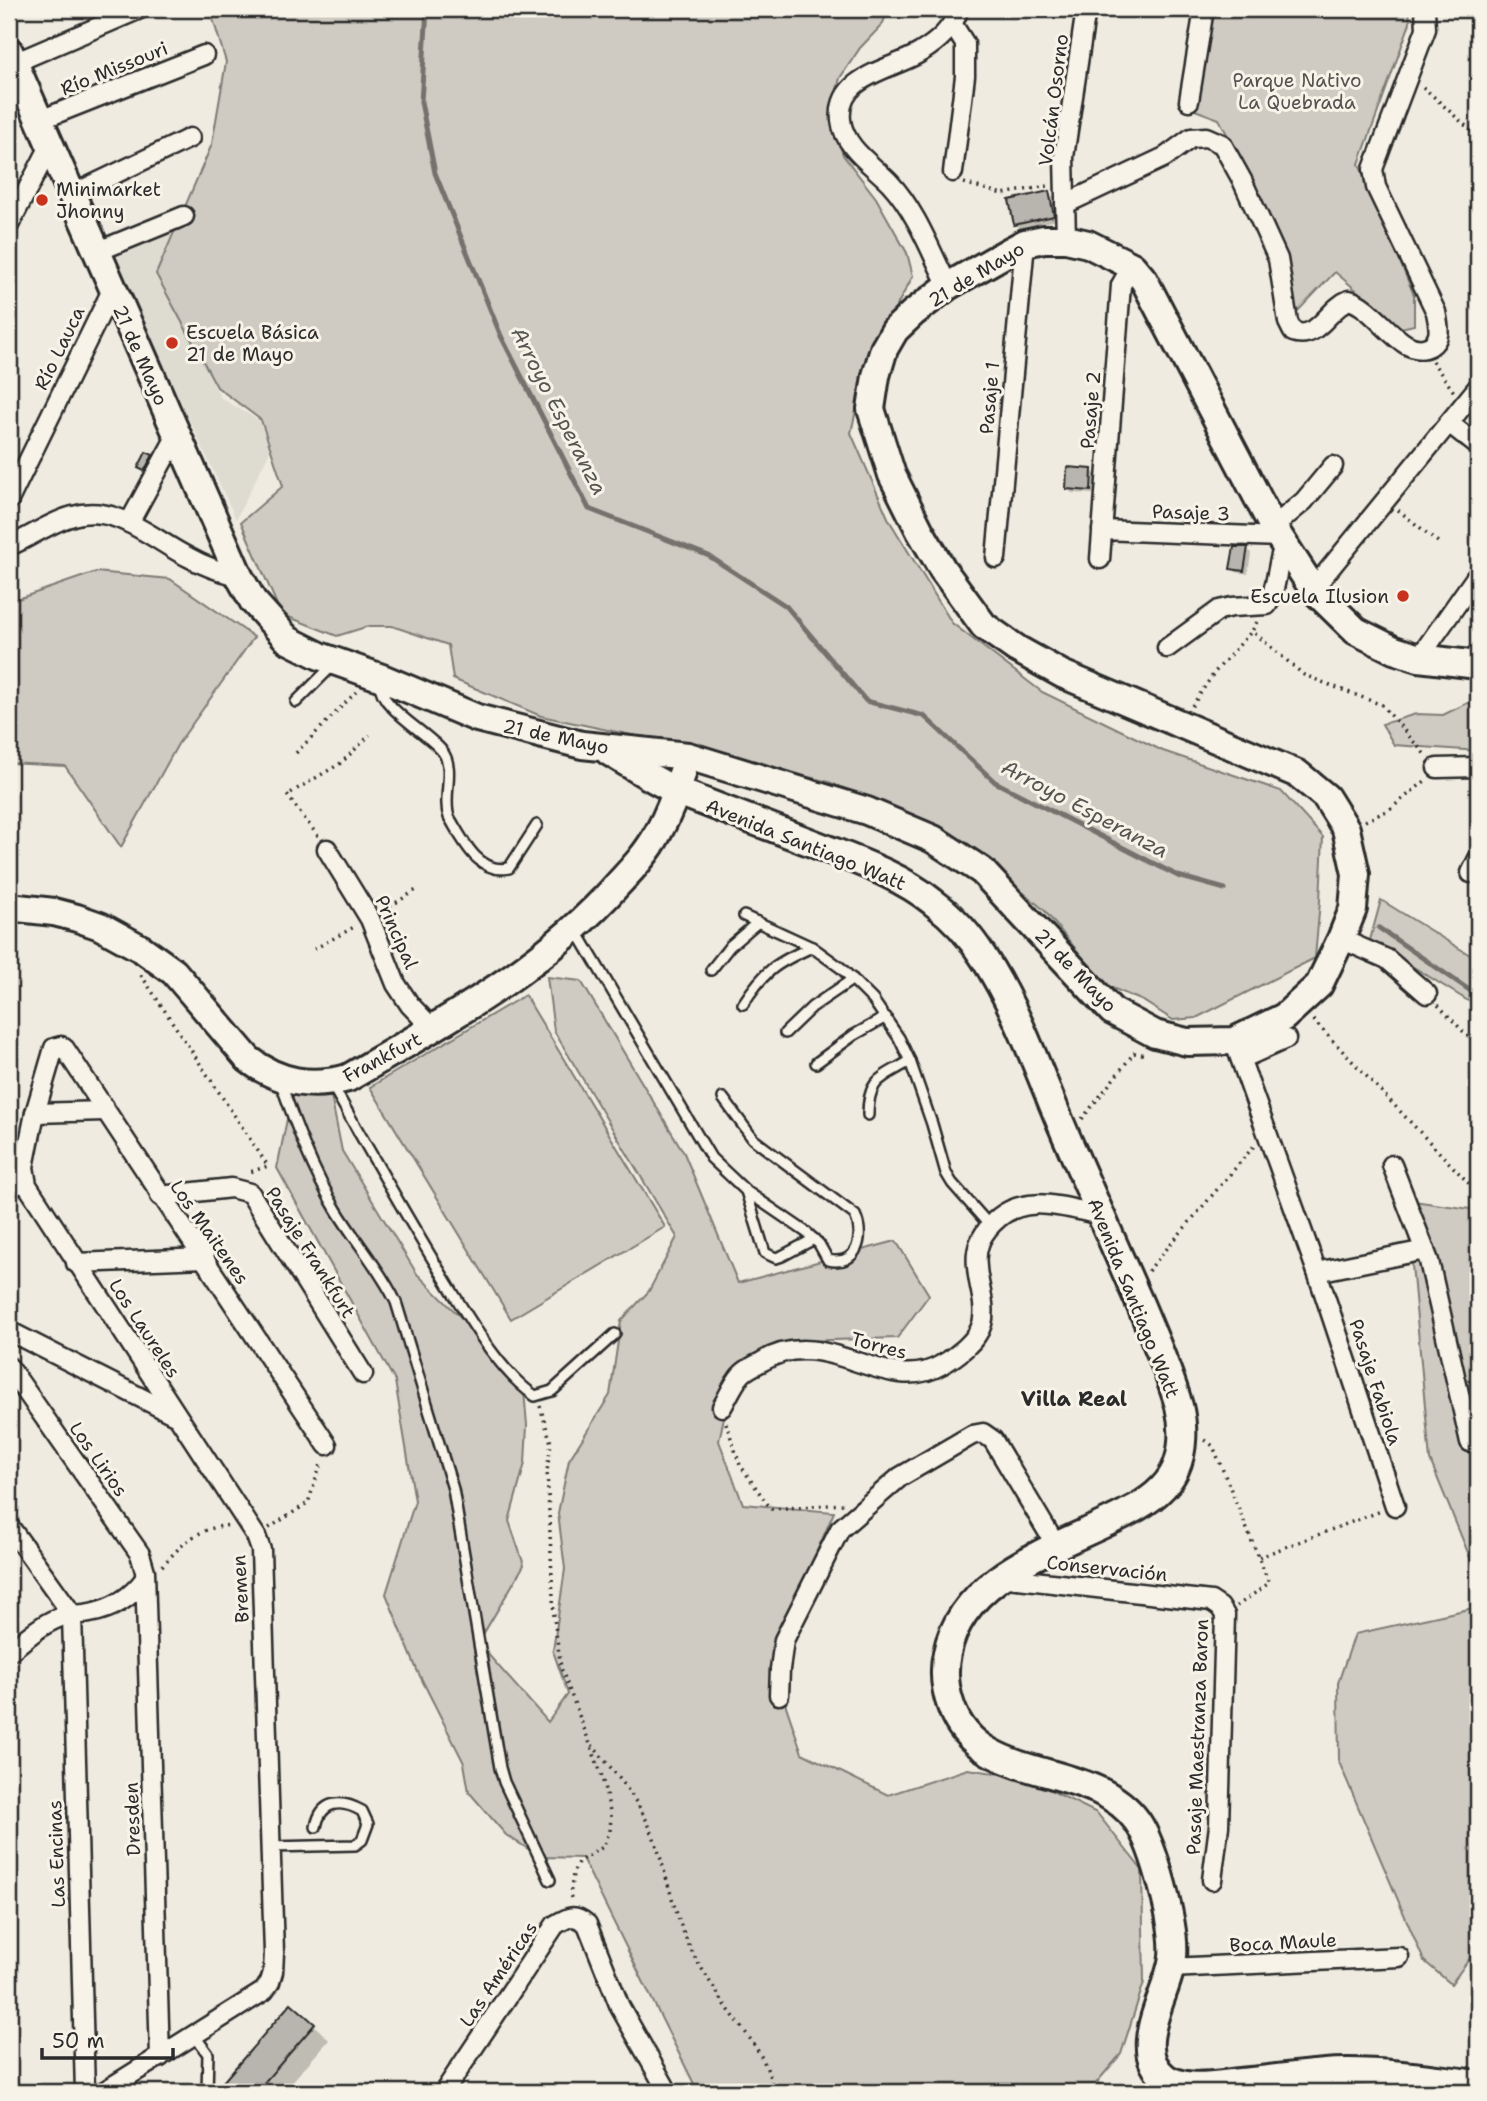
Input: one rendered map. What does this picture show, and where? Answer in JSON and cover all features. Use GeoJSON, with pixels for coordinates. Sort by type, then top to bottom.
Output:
{"type":"FeatureCollection","features":[{"type":"Feature","properties":{"kind":"street"},"geometry":{"type":"LineString","coordinates":[[11,57],[140,9]]}},
{"type":"Feature","properties":{"kind":"street","name":"Volcán Osorno"},"geometry":{"type":"LineString","coordinates":[[1066,239],[1064,157],[1086,9]]}},
{"type":"Feature","properties":{"kind":"street"},"geometry":{"type":"LineString","coordinates":[[1189,101],[1204,9]]}},
{"type":"Feature","properties":{"kind":"street"},"geometry":{"type":"LineString","coordinates":[[1066,204],[1165,157],[1191,138],[1206,137],[1222,144],[1278,258],[1288,322],[1293,332],[1301,335],[1312,332],[1339,304],[1349,300],[1366,307],[1396,339],[1409,347],[1424,349],[1435,343],[1439,332],[1436,312],[1376,187],[1373,169],[1426,29],[1425,9]]}},
{"type":"Feature","properties":{"kind":"street"},"geometry":{"type":"LineString","coordinates":[[948,286],[906,205],[891,185],[853,149],[841,122],[842,109],[852,87],[875,72],[919,54],[956,17],[965,44],[965,76],[953,172]]}},
{"type":"Feature","properties":{"kind":"street","name":"Río Missouri"},"geometry":{"type":"LineString","coordinates":[[40,120],[204,55]]}},
{"type":"Feature","properties":{"kind":"street","name":"21 de Mayo"},"geometry":{"type":"LineString","coordinates":[[11,57],[239,576],[253,601],[271,623],[309,659],[377,676],[477,718],[557,740],[601,748],[688,756],[866,811],[933,839],[982,871],[1112,1011],[1155,1034],[1187,1042],[1238,1050],[1286,1039]]}},
{"type":"Feature","properties":{"kind":"street"},"geometry":{"type":"LineString","coordinates":[[71,195],[190,138]]}},
{"type":"Feature","properties":{"kind":"street"},"geometry":{"type":"LineString","coordinates":[[9,225],[50,146]]}},
{"type":"Feature","properties":{"kind":"street"},"geometry":{"type":"LineString","coordinates":[[96,252],[184,216]]}},
{"type":"Feature","properties":{"kind":"street","name":"21 de Mayo"},"geometry":{"type":"LineString","coordinates":[[1238,1050],[1284,1017],[1319,985],[1353,909],[1356,874],[1346,829],[1326,797],[1298,774],[1062,674],[1017,649],[984,626],[943,570],[920,531],[892,475],[871,409],[876,376],[884,349],[895,330],[948,286],[1025,243],[1066,239],[1088,244],[1132,267],[1144,279],[1279,536],[1313,589],[1356,631],[1394,650],[1419,658],[1478,665]]}},
{"type":"Feature","properties":{"kind":"street","name":"Pasaje 1"},"geometry":{"type":"LineString","coordinates":[[996,558],[1025,243]]}},
{"type":"Feature","properties":{"kind":"street","name":"Pasaje 2"},"geometry":{"type":"LineString","coordinates":[[1100,559],[1121,285],[1132,267]]}},
{"type":"Feature","properties":{"kind":"street","name":"Río Lauca"},"geometry":{"type":"LineString","coordinates":[[9,500],[112,290]]}},
{"type":"Feature","properties":{"kind":"street"},"geometry":{"type":"LineString","coordinates":[[1313,589],[1478,387]]}},
{"type":"Feature","properties":{"kind":"street"},"geometry":{"type":"LineString","coordinates":[[1449,423],[1478,446]]}},
{"type":"Feature","properties":{"kind":"street"},"geometry":{"type":"LineString","coordinates":[[129,523],[177,435]]}},
{"type":"Feature","properties":{"kind":"street"},"geometry":{"type":"LineString","coordinates":[[1167,648],[1220,610],[1267,605],[1274,590],[1279,536],[1333,466]]}},
{"type":"Feature","properties":{"kind":"street"},"geometry":{"type":"LineString","coordinates":[[9,546],[75,515],[106,514],[129,523],[186,556],[219,571],[239,576]]}},
{"type":"Feature","properties":{"kind":"street","name":"Pasaje 3"},"geometry":{"type":"LineString","coordinates":[[1102,530],[1279,536]]}},
{"type":"Feature","properties":{"kind":"street"},"geometry":{"type":"LineString","coordinates":[[1419,658],[1478,574]]}},
{"type":"Feature","properties":{"kind":"street","name":"Avenida Santiago Watt"},"geometry":{"type":"LineString","coordinates":[[601,748],[677,791],[883,872],[909,885],[949,916],[986,960],[1025,1037],[1133,1289],[1180,1410],[1182,1441],[1175,1472],[1146,1503],[999,1577],[970,1601],[954,1627],[945,1658],[945,1690],[955,1720],[969,1738],[998,1757],[1091,1786],[1120,1802],[1136,1818],[1147,1837],[1160,1875],[1173,1956],[1149,2044],[1159,2072],[1171,2082],[1186,2085],[1344,2072],[1478,2081]]}},
{"type":"Feature","properties":{"kind":"street","name":"Frankfurt"},"geometry":{"type":"LineString","coordinates":[[9,907],[54,912],[100,926],[124,939],[174,972],[248,1059],[262,1070],[279,1079],[312,1085],[331,1083],[348,1078],[477,1003],[575,928],[644,855],[658,834],[677,791],[688,756]]}},
{"type":"Feature","properties":{"kind":"street"},"geometry":{"type":"LineString","coordinates":[[1437,768],[1478,767]]}},
{"type":"Feature","properties":{"kind":"street","name":"Principal"},"geometry":{"type":"LineString","coordinates":[[327,849],[370,919],[396,984],[410,1005],[433,1029]]}},
{"type":"Feature","properties":{"kind":"street"},"geometry":{"type":"LineString","coordinates":[[1341,939],[1387,959],[1427,994]]}},
{"type":"Feature","properties":{"kind":"street","name":"Los Maitenes"},"geometry":{"type":"LineString","coordinates":[[35,1113],[52,1052],[57,1046],[65,1049],[327,1445]]}},
{"type":"Feature","properties":{"kind":"street","name":"Pasaje Fabiola"},"geometry":{"type":"LineString","coordinates":[[1238,1050],[1317,1272],[1395,1506]]}},
{"type":"Feature","properties":{"kind":"street"},"geometry":{"type":"LineString","coordinates":[[27,1185],[24,1167],[35,1113],[104,1111]]}},
{"type":"Feature","properties":{"kind":"street"},"geometry":{"type":"LineString","coordinates":[[1392,1165],[1425,1250],[1469,1442]]}},
{"type":"Feature","properties":{"kind":"street","name":"Los Laureles"},"geometry":{"type":"LineString","coordinates":[[27,1185],[178,1417]]}},
{"type":"Feature","properties":{"kind":"street","name":"Pasaje Frankfurt"},"geometry":{"type":"LineString","coordinates":[[160,1196],[231,1188],[245,1190],[254,1197],[363,1374]]}},
{"type":"Feature","properties":{"kind":"street"},"geometry":{"type":"LineString","coordinates":[[1056,1204],[1090,1189]]}},
{"type":"Feature","properties":{"kind":"street"},"geometry":{"type":"LineString","coordinates":[[990,1226],[999,1216],[1016,1208],[1036,1204],[1056,1204],[1101,1215]]}},
{"type":"Feature","properties":{"kind":"street","name":"Torres"},"geometry":{"type":"LineString","coordinates":[[722,1407],[742,1374],[770,1357],[804,1348],[825,1351],[911,1375],[943,1365],[973,1339],[982,1326],[984,1305],[976,1251],[981,1237],[990,1226]]}},
{"type":"Feature","properties":{"kind":"street"},"geometry":{"type":"LineString","coordinates":[[1317,1272],[1425,1250]]}},
{"type":"Feature","properties":{"kind":"street","name":"Los Laureles"},"geometry":{"type":"LineString","coordinates":[[76,1263],[205,1258]]}},
{"type":"Feature","properties":{"kind":"street","name":"Bremen"},"geometry":{"type":"LineString","coordinates":[[9,1331],[178,1417],[251,1530],[261,1550],[273,1972],[264,1991],[194,2035]]}},
{"type":"Feature","properties":{"kind":"street","name":"Los Lirios"},"geometry":{"type":"LineString","coordinates":[[9,1367],[140,1554],[145,1571],[144,1580]]}},
{"type":"Feature","properties":{"kind":"street"},"geometry":{"type":"LineString","coordinates":[[779,1695],[784,1640],[840,1529],[900,1477],[972,1436],[983,1433],[993,1440],[1057,1547]]}},
{"type":"Feature","properties":{"kind":"street"},"geometry":{"type":"LineString","coordinates":[[9,1527],[72,1614]]}},
{"type":"Feature","properties":{"kind":"street","name":"Conservación"},"geometry":{"type":"LineString","coordinates":[[999,1577],[1211,1601]]}},
{"type":"Feature","properties":{"kind":"street"},"geometry":{"type":"LineString","coordinates":[[91,1613],[131,1595],[144,1580]]}},
{"type":"Feature","properties":{"kind":"street","name":"Dresden"},"geometry":{"type":"LineString","coordinates":[[144,1580],[160,2057]]}},
{"type":"Feature","properties":{"kind":"street","name":"Pasaje Maestranza Baron"},"geometry":{"type":"LineString","coordinates":[[1211,1601],[1220,1607],[1225,1615],[1219,1826],[1212,1880]]}},
{"type":"Feature","properties":{"kind":"street"},"geometry":{"type":"LineString","coordinates":[[9,1651],[49,1622],[72,1614],[147,1611]]}},
{"type":"Feature","properties":{"kind":"street","name":"Las Encinas"},"geometry":{"type":"LineString","coordinates":[[72,1614],[85,2092]]}},
{"type":"Feature","properties":{"kind":"street","name":"Las Américas"},"geometry":{"type":"LineString","coordinates":[[444,2092],[555,1926],[568,1916],[579,1917]]}},
{"type":"Feature","properties":{"kind":"street"},"geometry":{"type":"LineString","coordinates":[[579,1917],[587,1924],[620,2007],[668,2092]]}},
{"type":"Feature","properties":{"kind":"street","name":"Boca Maule"},"geometry":{"type":"LineString","coordinates":[[1170,1968],[1399,1957]]}},
{"type":"Feature","properties":{"kind":"street"},"geometry":{"type":"LineString","coordinates":[[103,2092],[194,2035]]}},
{"type":"Feature","properties":{"kind":"lane"},"geometry":{"type":"LineString","coordinates":[[309,659],[319,679]]}},
{"type":"Feature","properties":{"kind":"lane"},"geometry":{"type":"LineString","coordinates":[[296,702],[327,670]]}},
{"type":"Feature","properties":{"kind":"lane"},"geometry":{"type":"LineString","coordinates":[[377,676],[387,702],[444,753],[448,765],[446,809],[475,857],[486,865],[509,868],[537,825]]}},
{"type":"Feature","properties":{"kind":"lane"},"geometry":{"type":"LineString","coordinates":[[744,916],[812,947],[853,979],[886,1017],[910,1061],[946,1174],[990,1226]]}},
{"type":"Feature","properties":{"kind":"lane"},"geometry":{"type":"LineString","coordinates":[[711,970],[730,946],[758,922]]}},
{"type":"Feature","properties":{"kind":"lane"},"geometry":{"type":"LineString","coordinates":[[575,928],[711,1157],[746,1191],[814,1239],[828,1259],[840,1261],[856,1249],[860,1240],[860,1226],[855,1215],[753,1139],[723,1098]]}},
{"type":"Feature","properties":{"kind":"lane"},"geometry":{"type":"LineString","coordinates":[[743,1004],[760,979],[781,961],[812,947]]}},
{"type":"Feature","properties":{"kind":"lane"},"geometry":{"type":"LineString","coordinates":[[785,1033],[812,1007],[853,979]]}},
{"type":"Feature","properties":{"kind":"lane"},"geometry":{"type":"LineString","coordinates":[[816,1063],[854,1035],[886,1017]]}},
{"type":"Feature","properties":{"kind":"lane"},"geometry":{"type":"LineString","coordinates":[[868,1115],[868,1096],[874,1083],[910,1061]]}},
{"type":"Feature","properties":{"kind":"lane"},"geometry":{"type":"LineString","coordinates":[[279,1079],[321,1185],[386,1282],[396,1303],[453,1489],[500,1768],[550,1880]]}},
{"type":"Feature","properties":{"kind":"lane"},"geometry":{"type":"LineString","coordinates":[[331,1083],[382,1176],[469,1318],[519,1385],[535,1396],[552,1391],[615,1334]]}},
{"type":"Feature","properties":{"kind":"lane"},"geometry":{"type":"LineString","coordinates":[[9,1193],[27,1185]]}},
{"type":"Feature","properties":{"kind":"lane"},"geometry":{"type":"LineString","coordinates":[[746,1191],[765,1253],[776,1258],[814,1239]]}},
{"type":"Feature","properties":{"kind":"lane"},"geometry":{"type":"LineString","coordinates":[[270,1847],[355,1845],[362,1840],[368,1824],[362,1811],[343,1804],[324,1808],[320,1812],[316,1827]]}},
{"type":"Feature","properties":{"kind":"lane"},"geometry":{"type":"LineString","coordinates":[[194,2035],[208,2054],[207,2092]]}},
{"type":"Feature","properties":{"kind":"path"},"geometry":{"type":"LineString","coordinates":[[1409,74],[1478,137]]}},
{"type":"Feature","properties":{"kind":"path"},"geometry":{"type":"LineString","coordinates":[[953,172],[965,185],[1002,194],[1064,184]]}},
{"type":"Feature","properties":{"kind":"path"},"geometry":{"type":"LineString","coordinates":[[1424,349],[1463,405]]}},
{"type":"Feature","properties":{"kind":"path"},"geometry":{"type":"LineString","coordinates":[[1385,500],[1438,542]]}},
{"type":"Feature","properties":{"kind":"path"},"geometry":{"type":"LineString","coordinates":[[1181,723],[1214,673],[1252,631],[1267,605]]}},
{"type":"Feature","properties":{"kind":"path"},"geometry":{"type":"LineString","coordinates":[[1252,631],[1304,676],[1382,705],[1437,768],[1421,785],[1389,810],[1346,829]]}},
{"type":"Feature","properties":{"kind":"path"},"geometry":{"type":"LineString","coordinates":[[296,753],[377,676]]}},
{"type":"Feature","properties":{"kind":"path"},"geometry":{"type":"LineString","coordinates":[[327,849],[287,795],[341,763],[370,735]]}},
{"type":"Feature","properties":{"kind":"path"},"geometry":{"type":"LineString","coordinates":[[124,939],[142,978],[268,1166],[250,1172],[245,1190]]}},
{"type":"Feature","properties":{"kind":"path"},"geometry":{"type":"LineString","coordinates":[[1427,994],[1478,1047]]}},
{"type":"Feature","properties":{"kind":"path"},"geometry":{"type":"LineString","coordinates":[[1309,1017],[1478,1193]]}},
{"type":"Feature","properties":{"kind":"path"},"geometry":{"type":"LineString","coordinates":[[1067,1138],[1134,1053],[1155,1057]]}},
{"type":"Feature","properties":{"kind":"path"},"geometry":{"type":"LineString","coordinates":[[1133,1289],[1267,1131]]}},
{"type":"Feature","properties":{"kind":"path"},"geometry":{"type":"LineString","coordinates":[[535,1396],[546,1420],[551,1443],[547,1471],[555,1631],[561,1668],[590,1744],[611,1815],[610,1831],[603,1847],[578,1863],[573,1874],[570,1895],[579,1917]]}},
{"type":"Feature","properties":{"kind":"path"},"geometry":{"type":"LineString","coordinates":[[722,1407],[740,1465],[771,1509],[869,1502]]}},
{"type":"Feature","properties":{"kind":"path"},"geometry":{"type":"LineString","coordinates":[[1182,1426],[1213,1446],[1269,1583],[1225,1615]]}},
{"type":"Feature","properties":{"kind":"path"},"geometry":{"type":"LineString","coordinates":[[144,1580],[159,1569],[187,1539],[215,1527],[251,1530],[308,1503],[327,1445]]}},
{"type":"Feature","properties":{"kind":"path"},"geometry":{"type":"LineString","coordinates":[[1259,1557],[1395,1506]]}},
{"type":"Feature","properties":{"kind":"path"},"geometry":{"type":"LineString","coordinates":[[590,1744],[630,1789],[653,1836],[671,1899],[695,1957],[727,2007],[756,2044],[771,2078],[773,2092]]}},
{"type":"Feature","properties":{"kind":"shaded area","name":"Escuela Básica 21 de Mayo"},"geometry":{"type":"Polygon","coordinates":[[[177,221],[156,274],[221,398],[260,421],[270,451],[236,519],[111,253],[177,221]]]}},
{"type":"Feature","properties":{"kind":"green space"},"geometry":{"type":"Polygon","coordinates":[[[210,9],[889,9],[882,25],[860,48],[840,78],[830,115],[843,155],[876,198],[907,253],[913,276],[867,360],[851,433],[889,520],[952,623],[1042,692],[1163,751],[1281,791],[1323,837],[1315,958],[1196,1018],[1173,1020],[1143,1001],[1105,985],[1043,909],[962,842],[829,782],[665,742],[541,716],[453,679],[448,645],[392,626],[369,626],[337,636],[281,614],[241,522],[283,486],[261,420],[217,387],[156,274],[212,144],[226,62],[210,9]]]}},
{"type":"Feature","properties":{"kind":"green space","name":"Parque Nativo La Quebrada"},"geometry":{"type":"Polygon","coordinates":[[[1214,9],[1409,9],[1410,23],[1359,164],[1414,295],[1414,325],[1401,328],[1335,272],[1296,313],[1285,254],[1254,185],[1219,119],[1195,110],[1214,9]]]}},
{"type":"Feature","properties":{"kind":"green space"},"geometry":{"type":"Polygon","coordinates":[[[96,572],[170,579],[254,637],[178,744],[121,847],[65,766],[9,763],[9,602],[96,572]]]}},
{"type":"Feature","properties":{"kind":"green space"},"geometry":{"type":"Polygon","coordinates":[[[1478,698],[1478,751],[1394,745],[1382,724],[1416,714],[1443,715],[1478,698]]]}},
{"type":"Feature","properties":{"kind":"green space"},"geometry":{"type":"Polygon","coordinates":[[[1381,900],[1478,960],[1478,1007],[1370,940],[1381,900]]]}},
{"type":"Feature","properties":{"kind":"green space"},"geometry":{"type":"Polygon","coordinates":[[[547,977],[581,981],[684,1153],[738,1283],[896,1241],[929,1295],[897,1338],[800,1341],[730,1388],[719,1441],[743,1504],[834,1512],[781,1634],[783,1697],[802,1753],[888,1795],[968,1769],[1026,1778],[1097,1813],[1142,1870],[1144,1982],[1121,2054],[1097,2082],[1108,2092],[698,2092],[582,1858],[541,1857],[506,1835],[469,1792],[464,1763],[417,1670],[386,1594],[415,1501],[395,1381],[277,1168],[294,1085],[330,1091],[342,1151],[417,1274],[523,1379],[527,1425],[525,1463],[509,1521],[524,1565],[478,1643],[548,1722],[568,1694],[553,1651],[565,1569],[558,1513],[569,1460],[610,1395],[621,1321],[649,1291],[677,1237],[554,1031],[547,977]]]}},
{"type":"Feature","properties":{"kind":"green space"},"geometry":{"type":"Polygon","coordinates":[[[525,995],[665,1227],[511,1319],[370,1087],[525,995]]]}},
{"type":"Feature","properties":{"kind":"green space"},"geometry":{"type":"Polygon","coordinates":[[[1406,1200],[1478,1210],[1478,1577],[1430,1460],[1406,1200]]]}},
{"type":"Feature","properties":{"kind":"green space"},"geometry":{"type":"Polygon","coordinates":[[[1478,1607],[1478,1947],[1451,1984],[1424,1961],[1339,1762],[1338,1683],[1355,1634],[1478,1607]]]}},
{"type":"Feature","properties":{"kind":"building"},"geometry":{"type":"Polygon","coordinates":[[[1049,191],[1054,216],[1014,225],[1009,200],[1049,191]]]}},
{"type":"Feature","properties":{"kind":"building"},"geometry":{"type":"Polygon","coordinates":[[[146,452],[153,455],[144,471],[138,468],[146,452]]]}},
{"type":"Feature","properties":{"kind":"building"},"geometry":{"type":"Polygon","coordinates":[[[1067,467],[1092,469],[1091,491],[1066,489],[1067,467]]]}},
{"type":"Feature","properties":{"kind":"building"},"geometry":{"type":"Polygon","coordinates":[[[1234,547],[1248,547],[1244,571],[1230,569],[1234,547]]]}},
{"type":"Feature","properties":{"kind":"building"},"geometry":{"type":"Polygon","coordinates":[[[291,2003],[315,2024],[256,2092],[235,2092],[223,2082],[291,2003]]]}},
{"type":"Feature","properties":{"kind":"waterway","name":"Arroyo Esperanza"},"geometry":{"type":"LineString","coordinates":[[427,9],[421,102],[435,173],[501,336],[589,509],[709,556],[786,606],[866,701],[924,716],[995,782],[1178,876],[1225,889]]}},
{"type":"Feature","properties":{"kind":"waterway"},"geometry":{"type":"LineString","coordinates":[[1379,928],[1478,996]]}},
{"type":"Feature","properties":{"kind":"place","name":"Minimarket Jhonny"},"geometry":{"type":"Point","coordinates":[42,200]}},
{"type":"Feature","properties":{"kind":"place","name":"Escuela Básica 21 de Mayo"},"geometry":{"type":"Point","coordinates":[172,343]}},
{"type":"Feature","properties":{"kind":"place","name":"Escuela Ilusion"},"geometry":{"type":"Point","coordinates":[1403,596]}},
{"type":"Feature","properties":{"kind":"district","name":"Villa Real"},"geometry":{"type":"Point","coordinates":[1074,1399]}}]}
